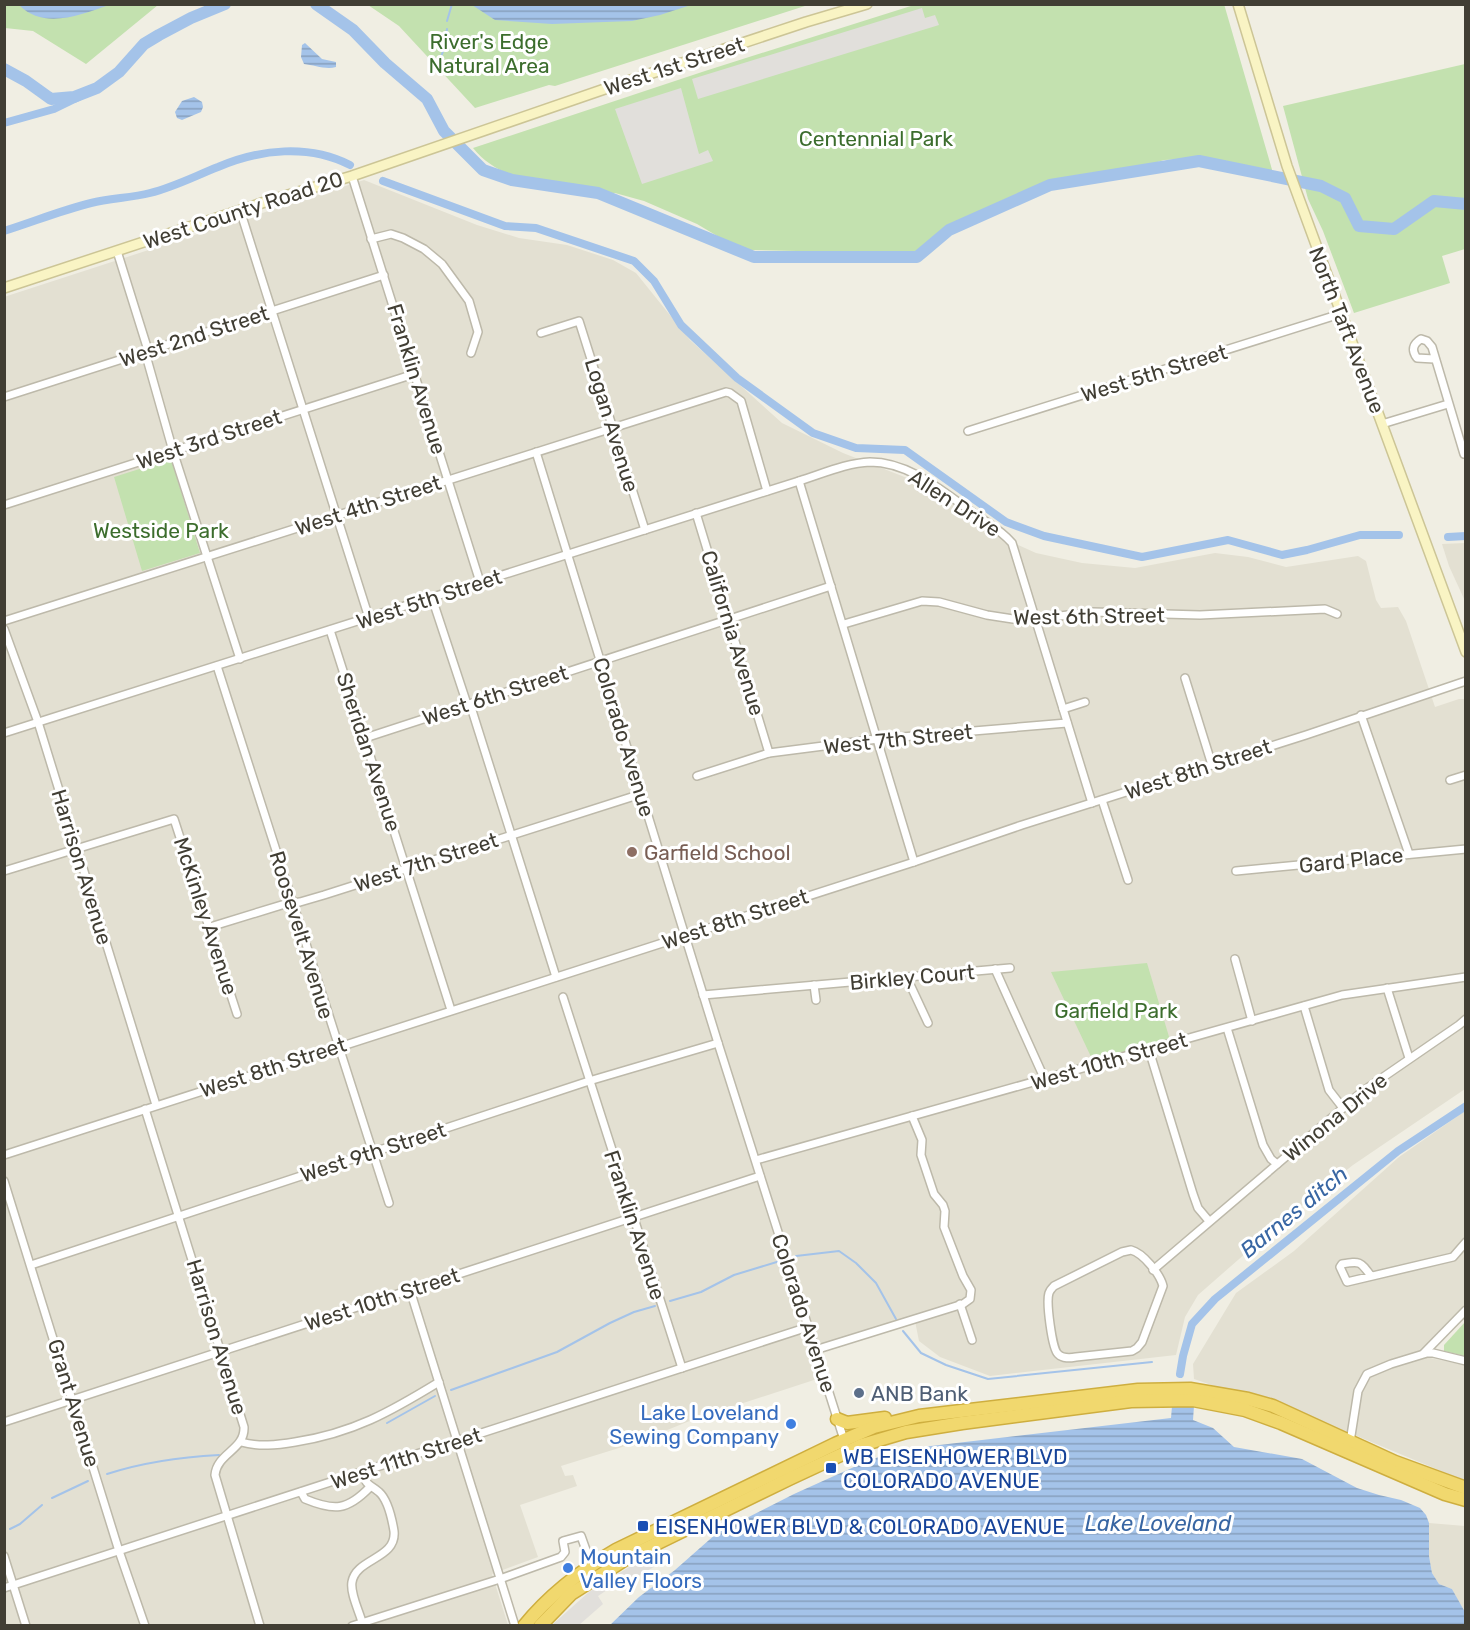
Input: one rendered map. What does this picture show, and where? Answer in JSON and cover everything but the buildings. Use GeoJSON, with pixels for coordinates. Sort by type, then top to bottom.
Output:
{"type":"FeatureCollection","features":[{"type":"Feature","properties":{"kind":"highway"},"geometry":{"type":"LineString","coordinates":[[524,1626],[540,1606],[563,1585],[591,1564],[616,1550],[898,1421],[919,1416],[1138,1390],[1190,1389],[1248,1399],[1318,1425],[1349,1447],[1446,1494],[1466,1500]]}},
{"type":"Feature","properties":{"kind":"highway"},"geometry":{"type":"LineString","coordinates":[[540,1626],[571,1594],[629,1557],[846,1445],[962,1423],[1131,1401],[1193,1400],[1245,1410],[1466,1488]]}},
{"type":"Feature","properties":{"kind":"highway"},"geometry":{"type":"LineString","coordinates":[[837,1419],[847,1423],[891,1417],[898,1421]]}},
{"type":"Feature","properties":{"kind":"highway"},"geometry":{"type":"LineString","coordinates":[[584,1585],[586,1577],[592,1573],[591,1564]]}},
{"type":"Feature","properties":{"kind":"main road","name":"West 1st Street"},"geometry":{"type":"LineString","coordinates":[[482,132],[625,82],[867,4]]}},
{"type":"Feature","properties":{"kind":"main road","name":"North Taft Avenue"},"geometry":{"type":"LineString","coordinates":[[1238,4],[1301,208],[1466,652]]}},
{"type":"Feature","properties":{"kind":"main road","name":"West County Road 20"},"geometry":{"type":"LineString","coordinates":[[4,288],[482,132]]}},
{"type":"Feature","properties":{"kind":"street","name":"Franklin Avenue"},"geometry":{"type":"LineString","coordinates":[[352,176],[480,582]]}},
{"type":"Feature","properties":{"kind":"street"},"geometry":{"type":"LineString","coordinates":[[240,210],[369,618]]}},
{"type":"Feature","properties":{"kind":"street"},"geometry":{"type":"LineString","coordinates":[[371,239],[391,234],[403,238],[424,249],[446,269],[469,301],[478,332],[471,353]]}},
{"type":"Feature","properties":{"kind":"street"},"geometry":{"type":"LineString","coordinates":[[117,251],[147,351],[147,360],[173,451],[240,659]]}},
{"type":"Feature","properties":{"kind":"street","name":"West 2nd Street"},"geometry":{"type":"LineString","coordinates":[[4,397],[384,275]]}},
{"type":"Feature","properties":{"kind":"street","name":"West 5th Street"},"geometry":{"type":"LineString","coordinates":[[969,431],[1340,314]]}},
{"type":"Feature","properties":{"kind":"street","name":"Logan Avenue"},"geometry":{"type":"LineString","coordinates":[[541,333],[579,321],[645,530]]}},
{"type":"Feature","properties":{"kind":"street"},"geometry":{"type":"LineString","coordinates":[[1434,359],[1464,454]]}},
{"type":"Feature","properties":{"kind":"street","name":"West 3rd Street"},"geometry":{"type":"LineString","coordinates":[[4,505],[414,374]]}},
{"type":"Feature","properties":{"kind":"street","name":"West 4th Street"},"geometry":{"type":"LineString","coordinates":[[4,621],[726,392],[733,394],[741,401],[767,491]]}},
{"type":"Feature","properties":{"kind":"street"},"geometry":{"type":"LineString","coordinates":[[1382,424],[1448,404]]}},
{"type":"Feature","properties":{"kind":"street","name":"Colorado Avenue"},"geometry":{"type":"LineString","coordinates":[[536,452],[718,1043],[846,1445]]}},
{"type":"Feature","properties":{"kind":"street","name":"Allen Drive"},"geometry":{"type":"LineString","coordinates":[[852,465],[882,463],[910,472],[938,488],[1007,537],[1015,548],[1092,803]]}},
{"type":"Feature","properties":{"kind":"street","name":"West 5th Street"},"geometry":{"type":"LineString","coordinates":[[4,733],[852,465]]}},
{"type":"Feature","properties":{"kind":"street"},"geometry":{"type":"LineString","coordinates":[[799,481],[914,862]]}},
{"type":"Feature","properties":{"kind":"street","name":"California Avenue"},"geometry":{"type":"LineString","coordinates":[[696,513],[769,753]]}},
{"type":"Feature","properties":{"kind":"street","name":"West 6th Street"},"geometry":{"type":"LineString","coordinates":[[364,738],[831,585]]}},
{"type":"Feature","properties":{"kind":"street"},"geometry":{"type":"LineString","coordinates":[[432,598],[512,835],[556,977]]}},
{"type":"Feature","properties":{"kind":"street","name":"West 6th Street"},"geometry":{"type":"LineString","coordinates":[[844,624],[925,601],[939,602],[1000,617],[1035,619],[1094,612],[1200,615],[1325,609],[1337,614]]}},
{"type":"Feature","properties":{"kind":"street","name":"Harrison Avenue"},"geometry":{"type":"LineString","coordinates":[[4,629],[38,722],[156,1105]]}},
{"type":"Feature","properties":{"kind":"street","name":"Sheridan Avenue"},"geometry":{"type":"LineString","coordinates":[[330,630],[451,1010]]}},
{"type":"Feature","properties":{"kind":"street","name":"Roosevelt Avenue"},"geometry":{"type":"LineString","coordinates":[[217,666],[389,1203]]}},
{"type":"Feature","properties":{"kind":"street"},"geometry":{"type":"LineString","coordinates":[[1185,678],[1212,765]]}},
{"type":"Feature","properties":{"kind":"street","name":"West 8th Street"},"geometry":{"type":"LineString","coordinates":[[4,1155],[914,862],[1466,681]]}},
{"type":"Feature","properties":{"kind":"street"},"geometry":{"type":"LineString","coordinates":[[1063,709],[1085,702]]}},
{"type":"Feature","properties":{"kind":"street"},"geometry":{"type":"LineString","coordinates":[[1362,715],[1409,854]]}},
{"type":"Feature","properties":{"kind":"street","name":"West 7th Street"},"geometry":{"type":"LineString","coordinates":[[697,776],[769,753],[878,739],[1067,723]]}},
{"type":"Feature","properties":{"kind":"street"},"geometry":{"type":"LineString","coordinates":[[1450,780],[1466,775]]}},
{"type":"Feature","properties":{"kind":"street","name":"West 7th Street"},"geometry":{"type":"LineString","coordinates":[[210,927],[300,902],[641,794]]}},
{"type":"Feature","properties":{"kind":"street"},"geometry":{"type":"LineString","coordinates":[[1102,800],[1128,880]]}},
{"type":"Feature","properties":{"kind":"street","name":"McKinley Avenue"},"geometry":{"type":"LineString","coordinates":[[76,849],[174,819],[237,1014]]}},
{"type":"Feature","properties":{"kind":"street"},"geometry":{"type":"LineString","coordinates":[[4,871],[76,849]]}},
{"type":"Feature","properties":{"kind":"street","name":"Gard Place"},"geometry":{"type":"LineString","coordinates":[[1236,871],[1466,849]]}},
{"type":"Feature","properties":{"kind":"street"},"geometry":{"type":"LineString","coordinates":[[1235,959],[1251,1021]]}},
{"type":"Feature","properties":{"kind":"street","name":"Birkley Court"},"geometry":{"type":"LineString","coordinates":[[703,994],[1010,968]]}},
{"type":"Feature","properties":{"kind":"street"},"geometry":{"type":"LineString","coordinates":[[995,969],[1045,1080]]}},
{"type":"Feature","properties":{"kind":"street"},"geometry":{"type":"LineString","coordinates":[[907,978],[928,1023]]}},
{"type":"Feature","properties":{"kind":"street","name":"West 10th Street"},"geometry":{"type":"LineString","coordinates":[[756,1160],[1342,995],[1465,980]]}},
{"type":"Feature","properties":{"kind":"street"},"geometry":{"type":"LineString","coordinates":[[814,985],[816,1000]]}},
{"type":"Feature","properties":{"kind":"street"},"geometry":{"type":"LineString","coordinates":[[1387,988],[1409,1058]]}},
{"type":"Feature","properties":{"kind":"street","name":"Franklin Avenue"},"geometry":{"type":"LineString","coordinates":[[563,996],[682,1368]]}},
{"type":"Feature","properties":{"kind":"street"},"geometry":{"type":"LineString","coordinates":[[1304,1006],[1329,1090],[1343,1108]]}},
{"type":"Feature","properties":{"kind":"street","name":"Winona Drive"},"geometry":{"type":"LineString","coordinates":[[1153,1270],[1343,1108],[1409,1058],[1459,1026],[1466,1018]]}},
{"type":"Feature","properties":{"kind":"street"},"geometry":{"type":"LineString","coordinates":[[1227,1028],[1263,1145],[1271,1159],[1277,1164]]}},
{"type":"Feature","properties":{"kind":"street","name":"West 9th Street"},"geometry":{"type":"LineString","coordinates":[[31,1265],[589,1081],[718,1043]]}},
{"type":"Feature","properties":{"kind":"street"},"geometry":{"type":"LineString","coordinates":[[1149,1050],[1195,1201],[1209,1221]]}},
{"type":"Feature","properties":{"kind":"street","name":"Harrison Avenue"},"geometry":{"type":"LineString","coordinates":[[146,1109],[244,1427],[241,1442],[221,1459],[215,1471],[215,1479],[260,1626]]}},
{"type":"Feature","properties":{"kind":"street"},"geometry":{"type":"LineString","coordinates":[[815,1350],[960,1304],[968,1301],[972,1295],[944,1227],[945,1211],[934,1194],[921,1155],[922,1140],[912,1116]]}},
{"type":"Feature","properties":{"kind":"street","name":"West 10th Street"},"geometry":{"type":"LineString","coordinates":[[4,1422],[760,1176]]}},
{"type":"Feature","properties":{"kind":"street","name":"Grant Avenue"},"geometry":{"type":"LineString","coordinates":[[4,1181],[119,1551],[145,1626]]}},
{"type":"Feature","properties":{"kind":"street"},"geometry":{"type":"LineString","coordinates":[[1371,1276],[1453,1257],[1466,1242]]}},
{"type":"Feature","properties":{"kind":"street"},"geometry":{"type":"LineString","coordinates":[[1131,1250],[1140,1254],[1153,1270],[1162,1282],[1162,1291],[1142,1342],[1137,1348],[1132,1351],[1068,1358],[1058,1354],[1054,1347],[1048,1299],[1050,1290],[1054,1286],[1131,1250]]}},
{"type":"Feature","properties":{"kind":"street"},"geometry":{"type":"LineString","coordinates":[[410,1290],[515,1626]]}},
{"type":"Feature","properties":{"kind":"street"},"geometry":{"type":"LineString","coordinates":[[960,1304],[972,1340]]}},
{"type":"Feature","properties":{"kind":"street"},"geometry":{"type":"LineString","coordinates":[[1349,1447],[1358,1391],[1367,1374],[1427,1351],[1466,1310]]}},
{"type":"Feature","properties":{"kind":"street","name":"West 11th Street"},"geometry":{"type":"LineString","coordinates":[[4,1588],[808,1327]]}},
{"type":"Feature","properties":{"kind":"street"},"geometry":{"type":"LineString","coordinates":[[1419,1355],[1433,1353],[1466,1360]]}},
{"type":"Feature","properties":{"kind":"street"},"geometry":{"type":"LineString","coordinates":[[241,1442],[272,1446],[329,1436],[374,1420],[439,1382]]}},
{"type":"Feature","properties":{"kind":"street"},"geometry":{"type":"LineString","coordinates":[[362,1472],[370,1487],[384,1498],[394,1534],[390,1547],[357,1572],[352,1580],[352,1588],[362,1622]]}},
{"type":"Feature","properties":{"kind":"street"},"geometry":{"type":"LineString","coordinates":[[301,1491],[304,1498],[324,1506],[338,1507],[352,1503],[370,1487]]}},
{"type":"Feature","properties":{"kind":"street"},"geometry":{"type":"LineString","coordinates":[[352,1626],[561,1557],[565,1552],[562,1541],[581,1536],[591,1564]]}},
{"type":"Feature","properties":{"kind":"street"},"geometry":{"type":"LineString","coordinates":[[4,1556],[26,1626]]}},
{"type":"Feature","properties":{"kind":"shaded area"},"geometry":{"type":"Polygon","coordinates":[[[922,8],[925,18],[935,15],[939,25],[698,99],[692,79],[922,8]]]}},
{"type":"Feature","properties":{"kind":"shaded area"},"geometry":{"type":"Polygon","coordinates":[[[681,88],[699,154],[708,150],[713,161],[642,184],[615,109],[681,88]]]}},
{"type":"Feature","properties":{"kind":"shaded area"},"geometry":{"type":"Polygon","coordinates":[[[364,180],[477,225],[519,238],[567,245],[613,260],[636,273],[690,340],[782,423],[843,453],[920,483],[1007,540],[1036,553],[1082,563],[1135,568],[1215,553],[1248,557],[1286,567],[1358,556],[1366,561],[1376,600],[1381,608],[1398,607],[1406,621],[1435,707],[1465,699],[1465,1089],[1353,1165],[1287,1217],[1198,1295],[1185,1317],[1176,1355],[990,1376],[940,1357],[919,1341],[914,1316],[808,1348],[817,1379],[697,1418],[635,1443],[561,1466],[565,1476],[573,1475],[577,1486],[520,1505],[538,1557],[492,1574],[508,1625],[5,1625],[4,297],[364,180]]]}},
{"type":"Feature","properties":{"kind":"shaded area"},"geometry":{"type":"Polygon","coordinates":[[[1466,543],[1465,601],[1442,544],[1466,543]]]}},
{"type":"Feature","properties":{"kind":"shaded area"},"geometry":{"type":"Polygon","coordinates":[[[1465,1111],[1465,1306],[1424,1348],[1430,1358],[1465,1365],[1465,1481],[1345,1431],[1194,1379],[1193,1364],[1236,1293],[1294,1251],[1399,1157],[1465,1111]]]}},
{"type":"Feature","properties":{"kind":"shaded area"},"geometry":{"type":"Polygon","coordinates":[[[1429,1523],[1465,1526],[1465,1614],[1452,1589],[1439,1584],[1432,1573],[1429,1556],[1429,1523]]]}},
{"type":"Feature","properties":{"kind":"shaded area"},"geometry":{"type":"Polygon","coordinates":[[[647,1556],[659,1564],[631,1580],[625,1578],[598,1596],[603,1604],[579,1625],[552,1625],[589,1592],[647,1556]]]}},
{"type":"Feature","properties":{"kind":"green space","name":"Centennial Park"},"geometry":{"type":"Polygon","coordinates":[[[1224,4],[1273,173],[1206,158],[1164,160],[1145,166],[1090,173],[1046,184],[1003,200],[943,230],[926,246],[914,252],[749,250],[644,201],[615,193],[604,194],[513,176],[485,160],[473,148],[914,5],[1224,4]]]}},
{"type":"Feature","properties":{"kind":"green space"},"geometry":{"type":"Polygon","coordinates":[[[4,5],[158,5],[86,64],[33,31],[5,28],[4,5]]]}},
{"type":"Feature","properties":{"kind":"green space","name":"River's Edge Natural Area"},"geometry":{"type":"Polygon","coordinates":[[[368,5],[808,5],[555,86],[549,85],[475,108],[399,26],[368,5]]]}},
{"type":"Feature","properties":{"kind":"green space"},"geometry":{"type":"Polygon","coordinates":[[[1465,64],[1465,249],[1442,256],[1450,283],[1354,313],[1323,231],[1308,199],[1283,106],[1465,64]]]}},
{"type":"Feature","properties":{"kind":"green space","name":"Westside Park"},"geometry":{"type":"Polygon","coordinates":[[[171,459],[200,553],[142,571],[114,477],[171,459]]]}},
{"type":"Feature","properties":{"kind":"green space","name":"Garfield Park"},"geometry":{"type":"Polygon","coordinates":[[[1147,963],[1170,1040],[1093,1061],[1051,972],[1147,963]]]}},
{"type":"Feature","properties":{"kind":"green space"},"geometry":{"type":"Polygon","coordinates":[[[1465,1322],[1465,1356],[1444,1351],[1444,1345],[1465,1322]]]}},
{"type":"Feature","properties":{"kind":"water"},"geometry":{"type":"Polygon","coordinates":[[[19,5],[109,5],[74,16],[51,19],[29,13],[19,5]]]}},
{"type":"Feature","properties":{"kind":"water"},"geometry":{"type":"Polygon","coordinates":[[[472,5],[691,5],[632,21],[552,24],[495,20],[472,5]]]}},
{"type":"Feature","properties":{"kind":"water"},"geometry":{"type":"Polygon","coordinates":[[[305,43],[322,59],[336,62],[336,67],[324,68],[304,64],[301,57],[302,45],[305,43]]]}},
{"type":"Feature","properties":{"kind":"water"},"geometry":{"type":"Polygon","coordinates":[[[194,97],[202,102],[201,112],[182,120],[177,118],[175,112],[182,101],[194,97]]]}},
{"type":"Feature","properties":{"kind":"water","name":"Lake Loveland"},"geometry":{"type":"Polygon","coordinates":[[[1172,1406],[1194,1406],[1193,1420],[1213,1428],[1234,1447],[1302,1459],[1357,1488],[1401,1500],[1420,1508],[1429,1523],[1429,1556],[1432,1573],[1439,1584],[1452,1589],[1466,1614],[1465,1626],[609,1626],[639,1597],[675,1570],[717,1533],[794,1494],[888,1453],[1171,1418],[1172,1406]]]}},
{"type":"Feature","properties":{"kind":"waterway"},"geometry":{"type":"LineString","coordinates":[[4,69],[51,99],[74,97],[97,88],[119,72],[144,44],[191,18],[225,4]]}},
{"type":"Feature","properties":{"kind":"waterway"},"geometry":{"type":"LineString","coordinates":[[316,4],[353,30],[385,63],[427,99],[444,131],[483,170],[512,180],[598,193],[754,257],[917,257],[949,230],[1050,185],[1199,161],[1321,186],[1345,198],[1359,226],[1394,229],[1434,201],[1466,204]]}},
{"type":"Feature","properties":{"kind":"waterway"},"geometry":{"type":"LineString","coordinates":[[447,21],[452,4]]}},
{"type":"Feature","properties":{"kind":"waterway"},"geometry":{"type":"LineString","coordinates":[[436,69],[444,49],[447,29]]}},
{"type":"Feature","properties":{"kind":"waterway"},"geometry":{"type":"LineString","coordinates":[[4,123],[54,109],[97,88]]}},
{"type":"Feature","properties":{"kind":"waterway"},"geometry":{"type":"LineString","coordinates":[[4,231],[91,203],[159,191],[251,156],[284,151],[301,152],[334,158],[350,165]]}},
{"type":"Feature","properties":{"kind":"waterway"},"geometry":{"type":"LineString","coordinates":[[383,181],[505,226],[536,228],[634,261],[654,281],[681,325],[737,378],[813,433],[856,448],[905,450],[1006,522],[1044,536],[1142,557],[1228,540],[1282,555],[1360,535],[1399,535]]}},
{"type":"Feature","properties":{"kind":"waterway"},"geometry":{"type":"LineString","coordinates":[[1448,537],[1466,536]]}},
{"type":"Feature","properties":{"kind":"waterway","name":"Barnes ditch"},"geometry":{"type":"LineString","coordinates":[[1180,1374],[1192,1324],[1215,1299],[1398,1151],[1466,1106]]}},
{"type":"Feature","properties":{"kind":"waterway"},"geometry":{"type":"LineString","coordinates":[[796,1256],[839,1251],[856,1263],[876,1283],[896,1319]]}},
{"type":"Feature","properties":{"kind":"waterway"},"geometry":{"type":"LineString","coordinates":[[670,1301],[701,1292],[734,1275],[780,1261]]}},
{"type":"Feature","properties":{"kind":"waterway"},"geometry":{"type":"LineString","coordinates":[[451,1390],[557,1352],[610,1323],[634,1312],[655,1306]]}},
{"type":"Feature","properties":{"kind":"waterway"},"geometry":{"type":"LineString","coordinates":[[903,1331],[921,1353],[946,1365],[988,1379],[1152,1362]]}},
{"type":"Feature","properties":{"kind":"waterway"},"geometry":{"type":"LineString","coordinates":[[387,1423],[435,1396]]}},
{"type":"Feature","properties":{"kind":"waterway"},"geometry":{"type":"LineString","coordinates":[[107,1474],[163,1461],[219,1455]]}},
{"type":"Feature","properties":{"kind":"waterway"},"geometry":{"type":"LineString","coordinates":[[52,1498],[88,1481]]}},
{"type":"Feature","properties":{"kind":"waterway"},"geometry":{"type":"LineString","coordinates":[[10,1529],[20,1524],[42,1505]]}},
{"type":"Feature","properties":{"kind":"place","name":"Garfield School"},"geometry":{"type":"Point","coordinates":[632,852]}},
{"type":"Feature","properties":{"kind":"place","name":"ANB Bank"},"geometry":{"type":"Point","coordinates":[859,1393]}},
{"type":"Feature","properties":{"kind":"place","name":"Lake Loveland Sewing Company"},"geometry":{"type":"Point","coordinates":[791,1424]}},
{"type":"Feature","properties":{"kind":"place","name":"WB EISENHOWER BLVD COLORADO AVENUE"},"geometry":{"type":"Point","coordinates":[831,1468]}},
{"type":"Feature","properties":{"kind":"place","name":"EISENHOWER BLVD & COLORADO AVENUE"},"geometry":{"type":"Point","coordinates":[643,1526]}},
{"type":"Feature","properties":{"kind":"place","name":"Mountain Valley Floors"},"geometry":{"type":"Point","coordinates":[568,1568]}}]}
